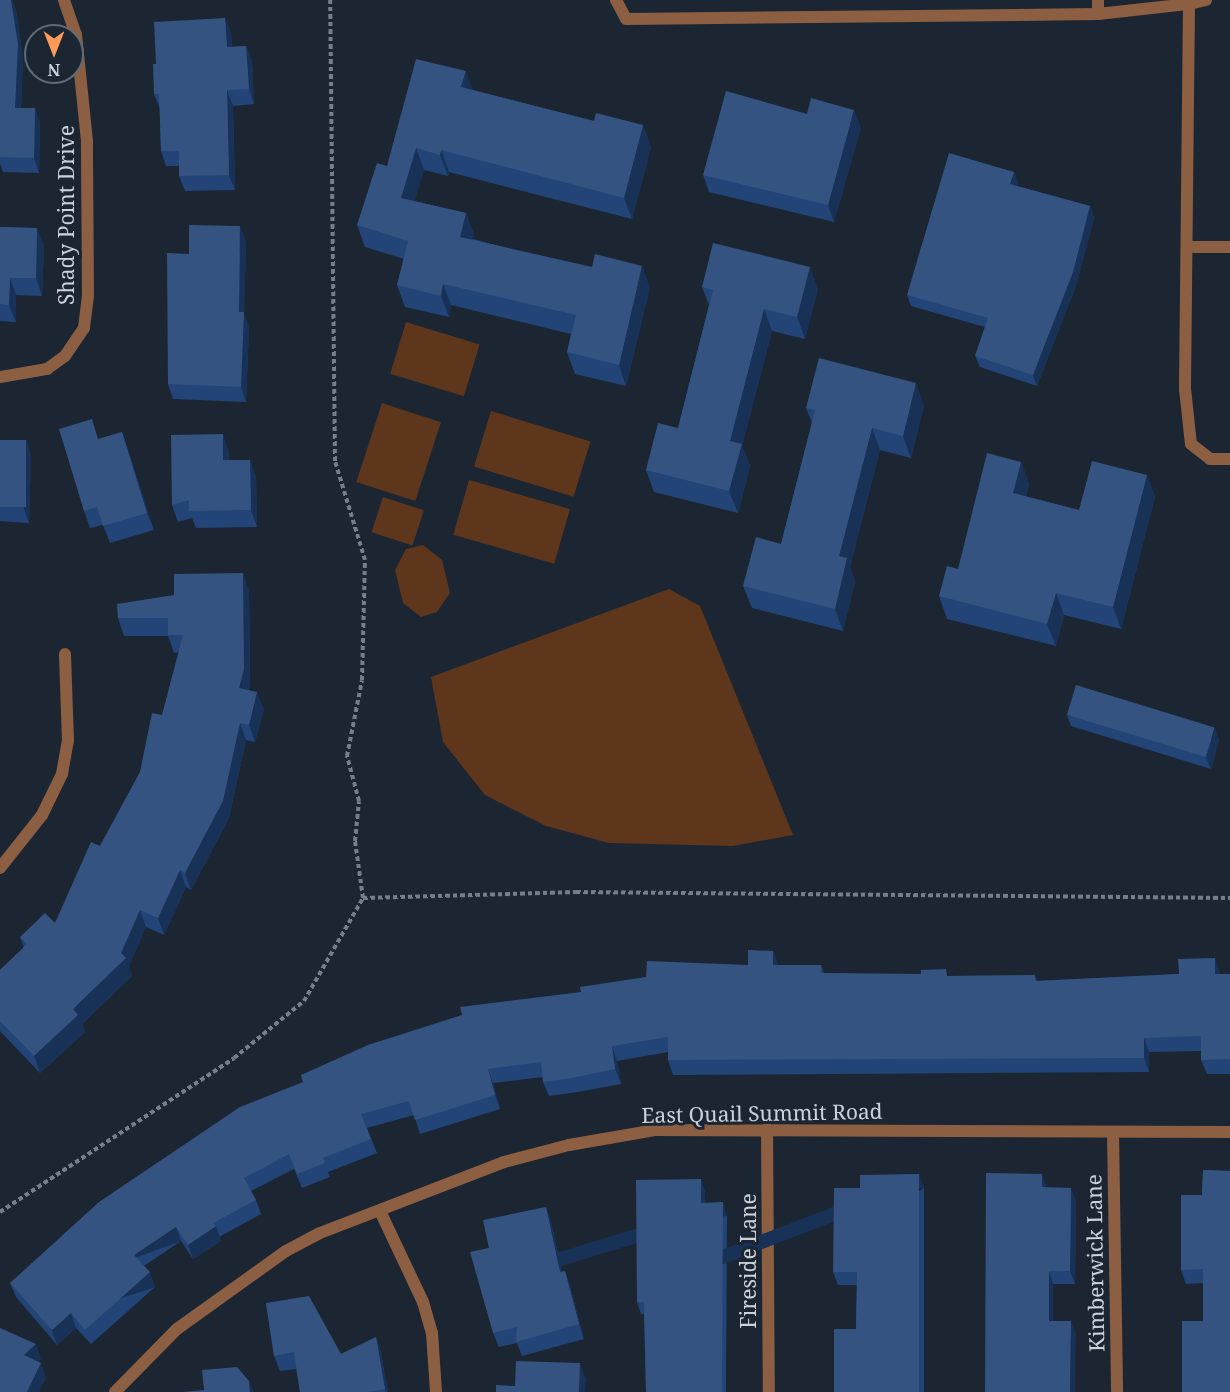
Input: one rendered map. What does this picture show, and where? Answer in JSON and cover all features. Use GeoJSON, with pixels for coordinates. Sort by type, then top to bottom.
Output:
{"type":"FeatureCollection","features":[{"type":"Feature","properties":{"kind":"street","name":"Shady Point Drive"},"geometry":{"type":"LineString","coordinates":[[0,377],[47,369],[65,356],[84,328],[88,296],[87,141],[76,35],[64,0]]}},
{"type":"Feature","properties":{"kind":"street"},"geometry":{"type":"LineString","coordinates":[[616,0],[626,19],[1098,14],[1206,0]]}},
{"type":"Feature","properties":{"kind":"street"},"geometry":{"type":"LineString","coordinates":[[1098,0],[1098,14]]}},
{"type":"Feature","properties":{"kind":"street"},"geometry":{"type":"LineString","coordinates":[[1189,4],[1185,389],[1191,444],[1210,459],[1230,459]]}},
{"type":"Feature","properties":{"kind":"street"},"geometry":{"type":"LineString","coordinates":[[1187,248],[1230,247]]}},
{"type":"Feature","properties":{"kind":"street"},"geometry":{"type":"LineString","coordinates":[[0,868],[42,814],[62,774],[68,741],[65,654]]}},
{"type":"Feature","properties":{"kind":"street","name":"Fireside Lane"},"geometry":{"type":"LineString","coordinates":[[767,1129],[769,1392]]}},
{"type":"Feature","properties":{"kind":"street","name":"East Quail Summit Road"},"geometry":{"type":"LineString","coordinates":[[114,1392],[177,1329],[224,1292],[320,1233],[504,1162],[569,1145],[655,1130],[1230,1132]]}},
{"type":"Feature","properties":{"kind":"street","name":"Kimberwick Lane"},"geometry":{"type":"LineString","coordinates":[[1113,1132],[1117,1392]]}},
{"type":"Feature","properties":{"kind":"street"},"geometry":{"type":"LineString","coordinates":[[380,1211],[423,1302],[432,1334],[436,1392]]}},
{"type":"Feature","properties":{"kind":"path"},"geometry":{"type":"LineString","coordinates":[[0,1212],[234,1058],[304,1001],[363,898],[355,841],[359,801],[347,756],[362,680],[366,596],[365,560],[335,461],[330,0]]}},
{"type":"Feature","properties":{"kind":"path"},"geometry":{"type":"LineString","coordinates":[[363,898],[576,892],[1230,898]]}},
{"type":"Feature","properties":{"kind":"shaded area"},"geometry":{"type":"Polygon","coordinates":[[[406,322],[480,345],[464,396],[390,374],[406,322]]]}},
{"type":"Feature","properties":{"kind":"shaded area"},"geometry":{"type":"Polygon","coordinates":[[[382,403],[441,422],[415,501],[356,482],[382,403]]]}},
{"type":"Feature","properties":{"kind":"shaded area"},"geometry":{"type":"Polygon","coordinates":[[[491,411],[590,441],[573,497],[474,466],[491,411]]]}},
{"type":"Feature","properties":{"kind":"shaded area"},"geometry":{"type":"Polygon","coordinates":[[[469,480],[570,509],[554,564],[453,535],[469,480]]]}},
{"type":"Feature","properties":{"kind":"shaded area"},"geometry":{"type":"Polygon","coordinates":[[[383,497],[424,510],[412,545],[372,532],[383,497]]]}},
{"type":"Feature","properties":{"kind":"shaded area"},"geometry":{"type":"Polygon","coordinates":[[[423,545],[442,560],[450,593],[437,612],[421,617],[403,603],[395,570],[406,549],[423,545]]]}},
{"type":"Feature","properties":{"kind":"shaded area"},"geometry":{"type":"Polygon","coordinates":[[[669,589],[700,606],[793,835],[733,846],[609,843],[546,826],[485,795],[443,742],[431,677],[669,589]]]}},
{"type":"Feature","properties":{"kind":"building"},"geometry":{"type":"Polygon","coordinates":[[[0,0],[11,0],[18,44],[15,108],[35,108],[34,158],[0,157],[0,0]]]}},
{"type":"Feature","properties":{"kind":"building"},"geometry":{"type":"Polygon","coordinates":[[[225,18],[227,47],[246,46],[249,89],[227,90],[229,175],[179,176],[179,151],[161,151],[159,94],[154,94],[153,64],[156,64],[154,22],[225,18]]]}},
{"type":"Feature","properties":{"kind":"building"},"geometry":{"type":"Polygon","coordinates":[[[416,59],[466,71],[461,87],[594,121],[596,113],[643,125],[624,198],[441,150],[440,155],[416,148],[401,198],[466,213],[460,237],[592,267],[595,254],[642,266],[619,365],[567,352],[576,315],[443,284],[441,296],[397,285],[408,241],[357,225],[377,163],[387,166],[416,59]]]}},
{"type":"Feature","properties":{"kind":"building"},"geometry":{"type":"Polygon","coordinates":[[[726,91],[807,114],[811,98],[854,110],[828,205],[703,175],[726,91]]]}},
{"type":"Feature","properties":{"kind":"building"},"geometry":{"type":"Polygon","coordinates":[[[949,153],[1014,172],[1010,184],[1090,206],[1073,272],[1033,375],[975,356],[988,318],[907,295],[949,153]]]}},
{"type":"Feature","properties":{"kind":"building"},"geometry":{"type":"Polygon","coordinates":[[[189,225],[240,226],[239,312],[244,312],[241,387],[168,384],[167,253],[189,254],[189,225]]]}},
{"type":"Feature","properties":{"kind":"building"},"geometry":{"type":"Polygon","coordinates":[[[0,227],[37,228],[36,278],[10,278],[9,305],[0,304],[0,227]]]}},
{"type":"Feature","properties":{"kind":"building"},"geometry":{"type":"Polygon","coordinates":[[[713,243],[810,267],[797,317],[764,309],[730,441],[742,444],[729,491],[646,470],[658,423],[678,428],[713,290],[702,287],[713,243]]]}},
{"type":"Feature","properties":{"kind":"building"},"geometry":{"type":"Polygon","coordinates":[[[819,358],[916,383],[903,436],[872,428],[839,556],[847,558],[835,609],[743,586],[756,537],[781,544],[815,410],[806,408],[819,358]]]}},
{"type":"Feature","properties":{"kind":"building"},"geometry":{"type":"Polygon","coordinates":[[[92,419],[98,439],[122,432],[147,513],[103,526],[97,507],[84,511],[59,429],[92,419]]]}},
{"type":"Feature","properties":{"kind":"building"},"geometry":{"type":"Polygon","coordinates":[[[223,434],[223,460],[250,460],[251,510],[189,511],[189,500],[172,505],[171,435],[223,434]]]}},
{"type":"Feature","properties":{"kind":"building"},"geometry":{"type":"Polygon","coordinates":[[[0,440],[26,440],[26,507],[0,507],[0,440]]]}},
{"type":"Feature","properties":{"kind":"building"},"geometry":{"type":"Polygon","coordinates":[[[987,453],[1021,462],[1013,493],[1079,510],[1092,461],[1147,475],[1113,607],[1056,593],[1047,624],[939,596],[947,566],[958,569],[987,453]]]}},
{"type":"Feature","properties":{"kind":"building"},"geometry":{"type":"Polygon","coordinates":[[[243,573],[244,669],[239,688],[257,692],[249,725],[240,723],[223,801],[185,873],[180,870],[158,918],[140,910],[121,953],[126,958],[73,1009],[78,1015],[34,1056],[0,1021],[0,970],[27,944],[20,937],[45,913],[55,923],[91,842],[100,846],[140,772],[152,713],[162,715],[183,635],[168,635],[168,618],[118,618],[117,604],[174,595],[174,574],[243,573]]]}},
{"type":"Feature","properties":{"kind":"building"},"geometry":{"type":"Polygon","coordinates":[[[1076,685],[1215,727],[1206,757],[1067,715],[1076,685]]]}},
{"type":"Feature","properties":{"kind":"building"},"geometry":{"type":"Polygon","coordinates":[[[748,950],[773,951],[773,965],[821,965],[821,973],[921,974],[921,970],[946,969],[947,976],[1035,975],[1035,981],[1179,974],[1178,959],[1215,958],[1215,974],[1230,974],[1230,1059],[1201,1060],[1201,1036],[1144,1038],[1144,1058],[668,1060],[668,1037],[612,1046],[615,1069],[543,1082],[541,1062],[488,1069],[495,1095],[415,1120],[409,1101],[361,1114],[371,1139],[323,1158],[325,1163],[297,1174],[289,1154],[244,1178],[256,1200],[213,1223],[216,1226],[188,1245],[176,1227],[134,1255],[150,1272],[85,1330],[71,1313],[52,1330],[10,1283],[99,1202],[240,1107],[303,1082],[301,1075],[368,1045],[462,1015],[460,1007],[581,992],[580,987],[646,977],[647,961],[748,965],[748,950]]]}},
{"type":"Feature","properties":{"kind":"building"},"geometry":{"type":"Polygon","coordinates":[[[1203,1170],[1230,1171],[1230,1392],[1182,1392],[1182,1321],[1203,1321],[1203,1269],[1181,1270],[1181,1195],[1202,1195],[1203,1170]]]}},
{"type":"Feature","properties":{"kind":"building"},"geometry":{"type":"Polygon","coordinates":[[[986,1173],[1042,1174],[1042,1187],[1071,1188],[1070,1271],[1049,1271],[1049,1321],[1071,1321],[1070,1392],[985,1392],[986,1173]]]}},
{"type":"Feature","properties":{"kind":"building"},"geometry":{"type":"Polygon","coordinates":[[[919,1174],[919,1392],[834,1392],[834,1329],[856,1329],[857,1272],[833,1272],[834,1188],[860,1188],[860,1175],[919,1174]]]}},
{"type":"Feature","properties":{"kind":"building"},"geometry":{"type":"Polygon","coordinates":[[[701,1179],[701,1203],[723,1202],[722,1392],[646,1392],[644,1302],[637,1302],[636,1180],[701,1179]]]}},
{"type":"Feature","properties":{"kind":"building"},"geometry":{"type":"Polygon","coordinates":[[[546,1207],[560,1272],[565,1271],[579,1324],[516,1342],[517,1327],[493,1333],[470,1252],[489,1248],[483,1220],[546,1207]]]}},
{"type":"Feature","properties":{"kind":"building"},"geometry":{"type":"Polygon","coordinates":[[[309,1296],[341,1354],[376,1337],[385,1389],[368,1392],[300,1392],[294,1352],[274,1356],[266,1303],[309,1296]]]}},
{"type":"Feature","properties":{"kind":"building"},"geometry":{"type":"Polygon","coordinates":[[[0,1328],[36,1344],[24,1355],[41,1363],[27,1392],[0,1392],[0,1328]]]}},
{"type":"Feature","properties":{"kind":"building"},"geometry":{"type":"Polygon","coordinates":[[[516,1361],[580,1363],[579,1392],[496,1392],[496,1385],[515,1386],[516,1361]]]}},
{"type":"Feature","properties":{"kind":"building"},"geometry":{"type":"Polygon","coordinates":[[[237,1367],[249,1381],[250,1392],[183,1392],[204,1390],[202,1370],[237,1367]]]}}]}
